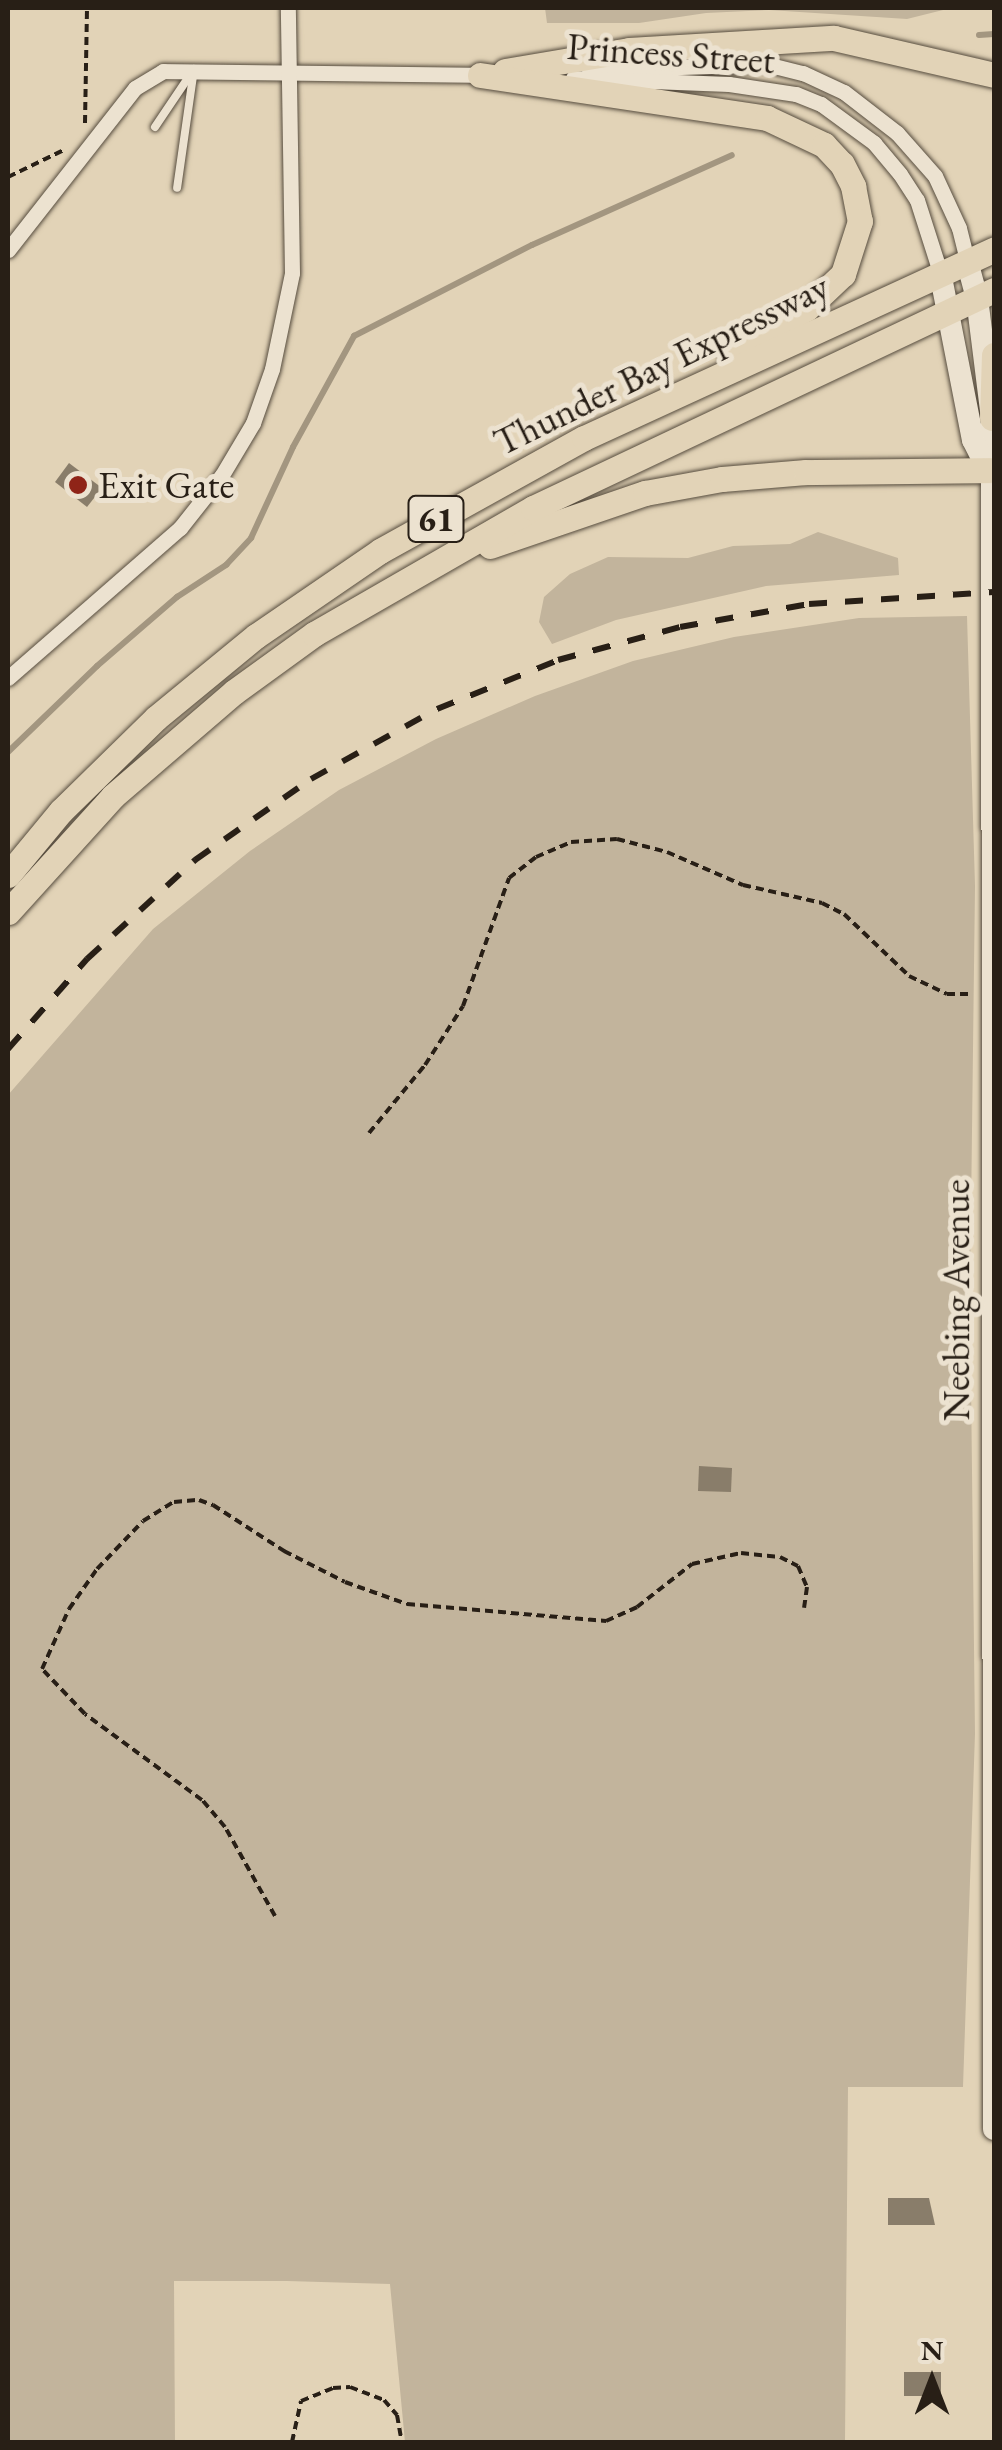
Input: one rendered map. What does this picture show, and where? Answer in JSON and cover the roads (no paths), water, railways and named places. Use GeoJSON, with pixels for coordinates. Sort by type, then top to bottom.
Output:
{"type":"FeatureCollection","features":[{"type":"Feature","properties":{"kind":"highway"},"geometry":{"type":"LineString","coordinates":[[480,75],[629,50],[834,38],[994,75]]}},
{"type":"Feature","properties":{"kind":"highway"},"geometry":{"type":"LineString","coordinates":[[480,75],[768,118],[824,145],[842,164],[858,203],[857,242],[833,287],[779,326],[584,438]]}},
{"type":"Feature","properties":{"kind":"highway","name":"Thunder Bay Expressway"},"geometry":{"type":"LineString","coordinates":[[8,875],[61,810],[156,718],[256,636],[380,551],[584,438],[994,249]]}},
{"type":"Feature","properties":{"kind":"highway","name":"Thunder Bay Expressway"},"geometry":{"type":"LineString","coordinates":[[8,912],[113,796],[234,692],[314,634],[410,576],[637,456],[986,294]]}},
{"type":"Feature","properties":{"kind":"highway"},"geometry":{"type":"LineString","coordinates":[[992,418],[994,355]]}},
{"type":"Feature","properties":{"kind":"highway"},"geometry":{"type":"LineString","coordinates":[[410,576],[570,516],[645,494],[722,479],[806,472],[989,470]]}},
{"type":"Feature","properties":{"kind":"main road","name":"Neebing Avenue"},"geometry":{"type":"LineString","coordinates":[[967,260],[986,294],[992,418],[989,470],[994,2130]]}},
{"type":"Feature","properties":{"kind":"main road","name":"Neebing Avenue"},"geometry":{"type":"LineString","coordinates":[[940,272],[973,440],[989,470]]}},
{"type":"Feature","properties":{"kind":"street"},"geometry":{"type":"LineString","coordinates":[[8,678],[180,528],[222,475],[253,423],[272,369],[292,273],[288,8]]}},
{"type":"Feature","properties":{"kind":"street","name":"Princess Street"},"geometry":{"type":"LineString","coordinates":[[480,75],[745,63],[803,74],[866,107],[909,146],[944,193],[967,260]]}},
{"type":"Feature","properties":{"kind":"street","name":"Princess Street"},"geometry":{"type":"LineString","coordinates":[[8,250],[136,88],[163,71],[480,75],[729,84],[796,94],[821,104],[874,143],[900,174],[917,200],[940,272]]}},
{"type":"Feature","properties":{"kind":"lane"},"geometry":{"type":"LineString","coordinates":[[154,126],[194,69]]}},
{"type":"Feature","properties":{"kind":"lane"},"geometry":{"type":"LineString","coordinates":[[177,188],[194,69]]}},
{"type":"Feature","properties":{"kind":"waterway"},"geometry":{"type":"LineString","coordinates":[[979,35],[994,34]]}},
{"type":"Feature","properties":{"kind":"waterway"},"geometry":{"type":"LineString","coordinates":[[8,752],[97,666],[177,597],[226,565],[251,538],[293,447],[354,336],[532,245],[732,155]]}},
{"type":"Feature","properties":{"kind":"railway"},"geometry":{"type":"LineString","coordinates":[[8,1049],[87,959],[195,860],[311,779],[437,709],[558,660],[680,627],[809,604],[994,592]]}},
{"type":"Feature","properties":{"kind":"place","name":"Exit Gate"},"geometry":{"type":"Point","coordinates":[78,485]}}]}
